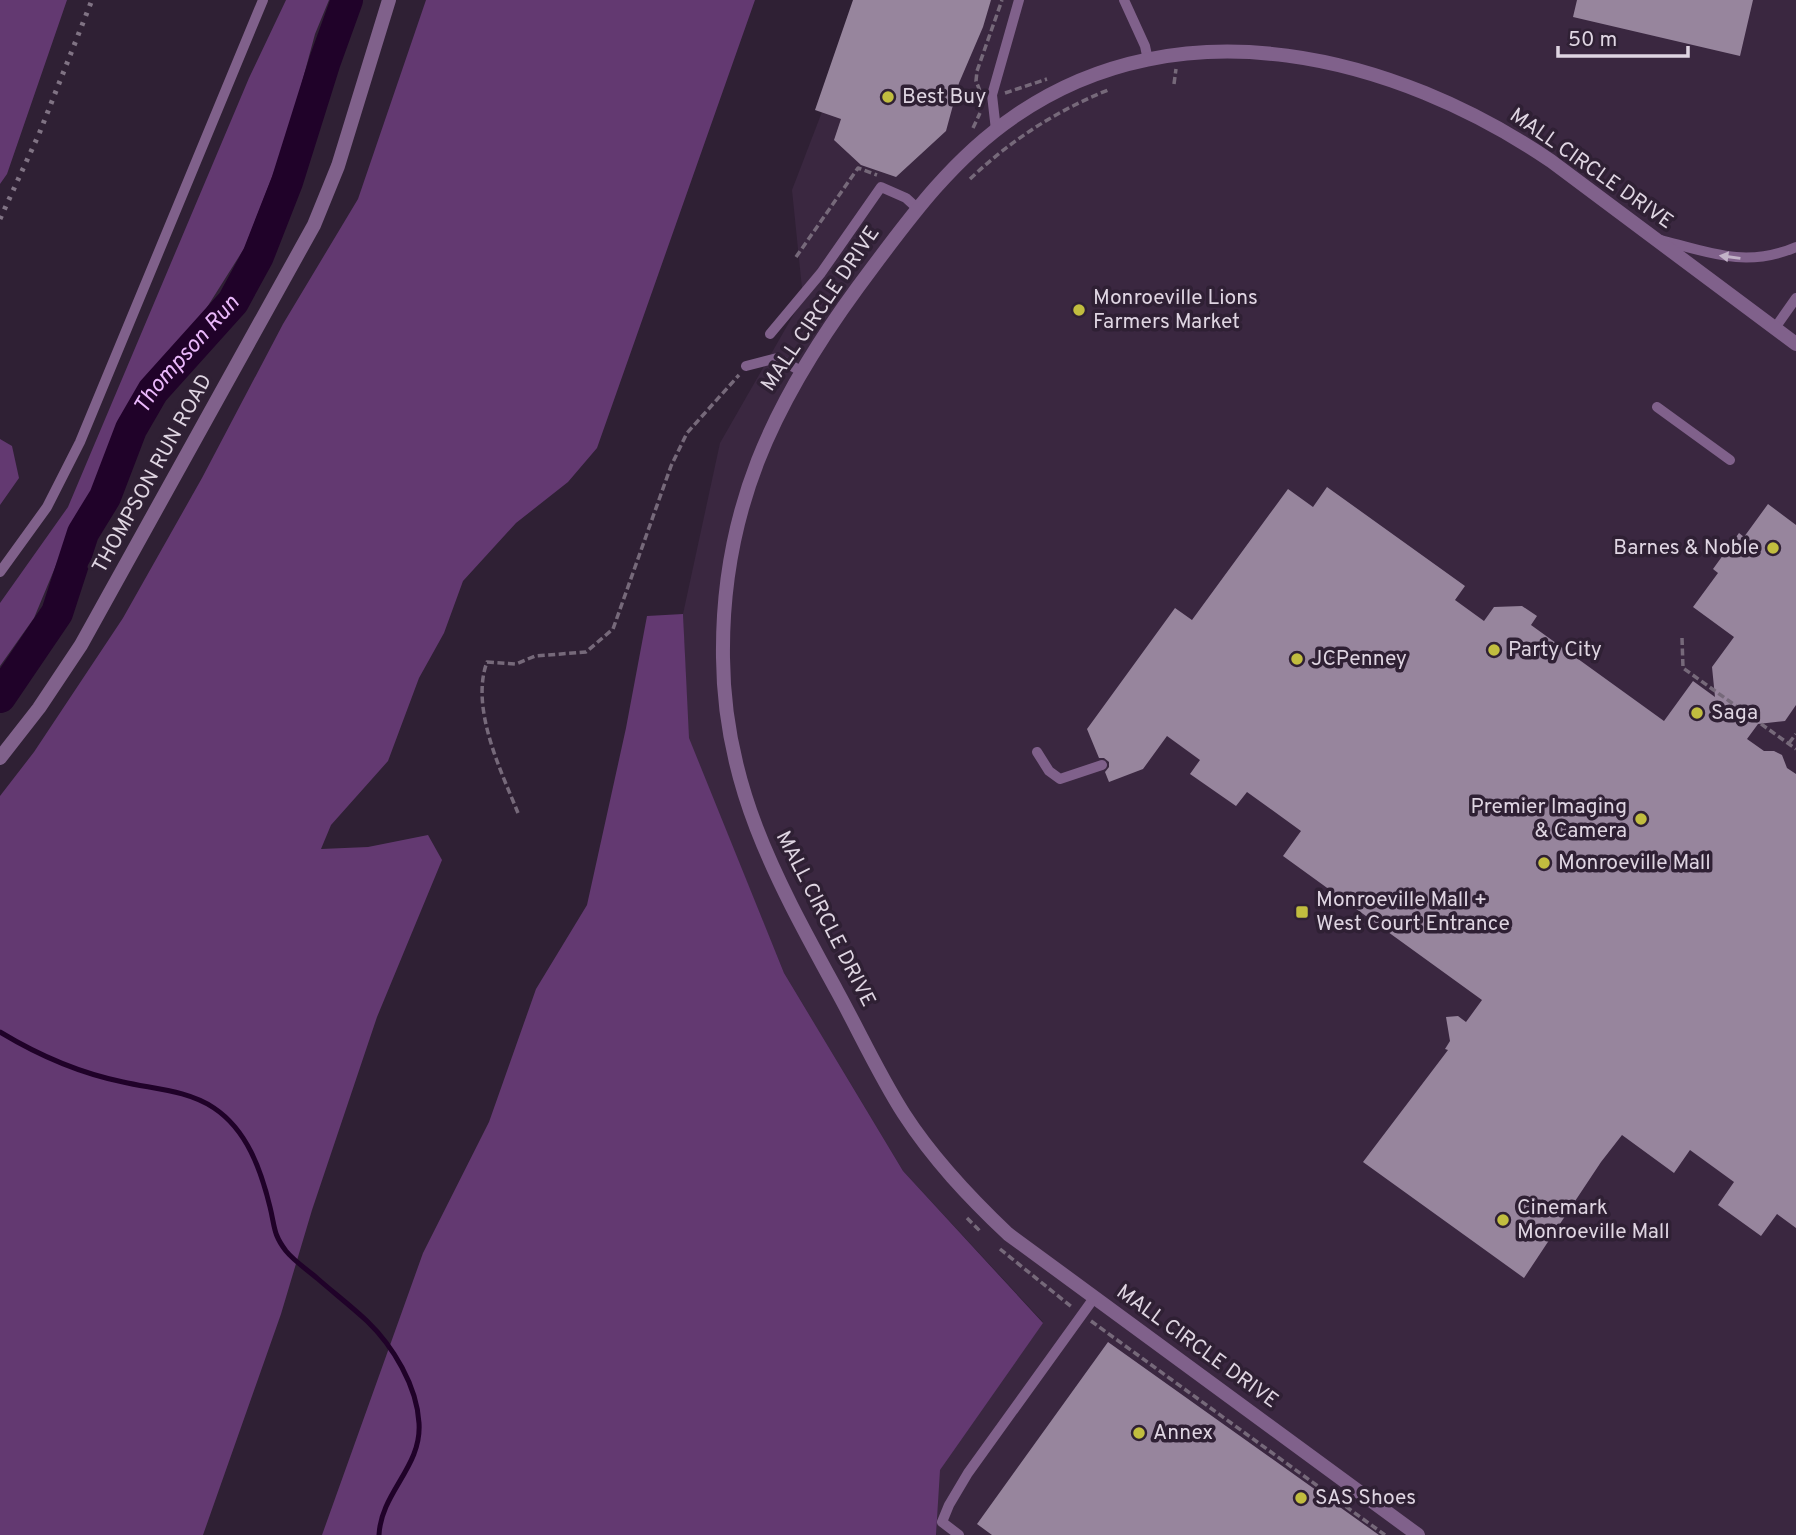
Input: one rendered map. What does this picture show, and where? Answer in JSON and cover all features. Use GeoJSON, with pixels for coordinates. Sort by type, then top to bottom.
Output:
{"type":"FeatureCollection","features":[{"type":"Feature","properties":{"kind":"street","name":"THOMPSON RUN ROAD"},"geometry":{"type":"LineString","coordinates":[[0,758],[39,708],[86,636],[314,225],[338,166],[389,0]]}},
{"type":"Feature","properties":{"kind":"street","name":"MALL CIRCLE DRIVE"},"geometry":{"type":"LineString","coordinates":[[1418,1535],[1008,1234],[950,1176],[903,1112],[785,896],[758,835],[738,778],[724,688],[723,612],[741,511],[752,474],[777,414],[801,371],[841,311],[917,208],[947,173],[996,130],[1039,100],[1091,76],[1175,54],[1282,54],[1335,63],[1412,87],[1453,105],[1519,139],[1796,344]]}},
{"type":"Feature","properties":{"kind":"lane"},"geometry":{"type":"LineString","coordinates":[[0,572],[47,506],[80,442],[263,0]]}},
{"type":"Feature","properties":{"kind":"lane"},"geometry":{"type":"LineString","coordinates":[[996,130],[992,95],[1019,0]]}},
{"type":"Feature","properties":{"kind":"lane"},"geometry":{"type":"LineString","coordinates":[[1124,0],[1148,60]]}},
{"type":"Feature","properties":{"kind":"lane"},"geometry":{"type":"LineString","coordinates":[[770,334],[821,273],[881,187],[906,198],[917,208]]}},
{"type":"Feature","properties":{"kind":"lane"},"geometry":{"type":"LineString","coordinates":[[1652,238],[1720,256],[1746,259],[1772,256],[1796,247]]}},
{"type":"Feature","properties":{"kind":"lane"},"geometry":{"type":"LineString","coordinates":[[1775,328],[1796,298]]}},
{"type":"Feature","properties":{"kind":"lane"},"geometry":{"type":"LineString","coordinates":[[746,366],[777,358],[801,371]]}},
{"type":"Feature","properties":{"kind":"lane"},"geometry":{"type":"LineString","coordinates":[[1657,407],[1730,460]]}},
{"type":"Feature","properties":{"kind":"lane"},"geometry":{"type":"LineString","coordinates":[[1037,752],[1049,771],[1060,779],[1102,765]]}},
{"type":"Feature","properties":{"kind":"lane"},"geometry":{"type":"LineString","coordinates":[[959,1535],[942,1522],[948,1505],[968,1473],[1094,1298]]}},
{"type":"Feature","properties":{"kind":"path"},"geometry":{"type":"LineString","coordinates":[[978,97],[982,97],[976,81],[977,71],[1002,0]]}},
{"type":"Feature","properties":{"kind":"path"},"geometry":{"type":"LineString","coordinates":[[1174,85],[1176,67]]}},
{"type":"Feature","properties":{"kind":"path"},"geometry":{"type":"LineString","coordinates":[[992,95],[1032,85],[1051,77]]}},
{"type":"Feature","properties":{"kind":"path"},"geometry":{"type":"LineString","coordinates":[[970,179],[1028,130],[1069,107],[1110,89]]}},
{"type":"Feature","properties":{"kind":"path"},"geometry":{"type":"LineString","coordinates":[[967,135],[979,117],[980,108]]}},
{"type":"Feature","properties":{"kind":"path"},"geometry":{"type":"LineString","coordinates":[[796,257],[858,168],[881,176]]}},
{"type":"Feature","properties":{"kind":"path"},"geometry":{"type":"LineString","coordinates":[[518,813],[488,738],[481,676],[487,662],[516,664],[535,656],[586,652],[613,629],[671,466],[687,433],[746,366]]}},
{"type":"Feature","properties":{"kind":"path"},"geometry":{"type":"LineString","coordinates":[[1682,638],[1683,668],[1796,749]]}},
{"type":"Feature","properties":{"kind":"path"},"geometry":{"type":"LineString","coordinates":[[1788,744],[1796,733]]}},
{"type":"Feature","properties":{"kind":"path"},"geometry":{"type":"LineString","coordinates":[[966,1217],[984,1235]]}},
{"type":"Feature","properties":{"kind":"path"},"geometry":{"type":"LineString","coordinates":[[993,1243],[1082,1314],[1385,1535]]}},
{"type":"Feature","properties":{"kind":"shaded area"},"geometry":{"type":"Polygon","coordinates":[[[0,0],[67,0],[7,174],[0,184],[0,0]]]}},
{"type":"Feature","properties":{"kind":"shaded area"},"geometry":{"type":"Polygon","coordinates":[[[286,0],[329,0],[315,34],[287,138],[245,247],[199,320],[145,378],[64,546],[34,618],[0,666],[0,603],[68,507],[249,78],[286,0]]]}},
{"type":"Feature","properties":{"kind":"shaded area"},"geometry":{"type":"Polygon","coordinates":[[[426,0],[755,0],[597,448],[568,482],[516,523],[463,581],[444,633],[419,678],[388,761],[331,825],[321,849],[368,847],[428,835],[442,860],[377,1017],[312,1210],[281,1314],[203,1535],[0,1535],[0,796],[34,752],[123,618],[202,478],[283,324],[358,199],[426,0]]]}},
{"type":"Feature","properties":{"kind":"shaded area","name":"Monroeville Mall"},"geometry":{"type":"Polygon","coordinates":[[[865,0],[1796,0],[1796,1535],[936,1535],[939,1470],[1043,1322],[903,1171],[784,973],[688,738],[683,614],[720,443],[803,298],[792,190],[865,0]]]}},
{"type":"Feature","properties":{"kind":"shaded area"},"geometry":{"type":"Polygon","coordinates":[[[0,439],[12,446],[19,478],[0,505],[0,439]]]}},
{"type":"Feature","properties":{"kind":"shaded area"},"geometry":{"type":"Polygon","coordinates":[[[683,614],[689,738],[784,973],[903,1171],[1043,1323],[940,1470],[936,1535],[322,1535],[423,1253],[489,1122],[536,989],[587,905],[626,728],[647,616],[683,614]]]}},
{"type":"Feature","properties":{"kind":"building","name":"Best Buy"},"geometry":{"type":"Polygon","coordinates":[[[853,0],[991,0],[983,27],[959,83],[946,131],[896,177],[861,165],[834,140],[841,119],[815,110],[853,0]]]}},
{"type":"Feature","properties":{"kind":"building"},"geometry":{"type":"Polygon","coordinates":[[[1577,0],[1753,0],[1740,56],[1573,17],[1577,0]]]}},
{"type":"Feature","properties":{"kind":"building","name":"Monroeville Mall"},"geometry":{"type":"Polygon","coordinates":[[[1327,487],[1465,586],[1455,600],[1484,621],[1494,607],[1522,606],[1537,616],[1531,625],[1664,721],[1693,681],[1715,697],[1712,667],[1734,637],[1693,607],[1718,573],[1713,569],[1739,533],[1744,537],[1768,504],[1796,525],[1796,705],[1785,721],[1758,724],[1747,739],[1764,751],[1774,751],[1782,755],[1787,768],[1796,774],[1796,1228],[1777,1214],[1761,1236],[1718,1205],[1734,1182],[1690,1150],[1674,1173],[1622,1135],[1524,1278],[1363,1162],[1448,1050],[1445,1049],[1450,1041],[1446,1017],[1458,1016],[1466,1022],[1482,1000],[1283,856],[1301,831],[1247,792],[1236,806],[1190,774],[1200,760],[1167,736],[1143,769],[1109,782],[1105,772],[1109,762],[1099,758],[1087,729],[1175,608],[1192,620],[1288,489],[1313,507],[1327,487]]]}},
{"type":"Feature","properties":{"kind":"building","name":"Annex"},"geometry":{"type":"Polygon","coordinates":[[[1108,1342],[1379,1535],[992,1535],[977,1524],[1108,1342]]]}},
{"type":"Feature","properties":{"kind":"waterway","name":"Thompson Run"},"geometry":{"type":"LineString","coordinates":[[0,697],[57,613],[83,533],[105,497],[131,429],[153,391],[233,302],[258,256],[287,182],[347,0]]}},
{"type":"Feature","properties":{"kind":"waterway"},"geometry":{"type":"LineString","coordinates":[[0,1032],[44,1056],[75,1068],[193,1097],[226,1117],[244,1139],[257,1165],[275,1230],[282,1245],[293,1259],[377,1331],[402,1368],[414,1395],[419,1423],[418,1439],[414,1453],[381,1520],[379,1535]]}},
{"type":"Feature","properties":{"kind":"railway"},"geometry":{"type":"LineString","coordinates":[[0,219],[39,134],[92,0]]}},
{"type":"Feature","properties":{"kind":"place","name":"Best Buy"},"geometry":{"type":"Point","coordinates":[888,97]}},
{"type":"Feature","properties":{"kind":"place","name":"Monroeville Lions Farmers Market"},"geometry":{"type":"Point","coordinates":[1079,310]}},
{"type":"Feature","properties":{"kind":"place","name":"Barnes & Noble"},"geometry":{"type":"Point","coordinates":[1773,548]}},
{"type":"Feature","properties":{"kind":"place","name":"Party City"},"geometry":{"type":"Point","coordinates":[1494,650]}},
{"type":"Feature","properties":{"kind":"place","name":"JCPenney"},"geometry":{"type":"Point","coordinates":[1297,659]}},
{"type":"Feature","properties":{"kind":"place","name":"Saga"},"geometry":{"type":"Point","coordinates":[1697,713]}},
{"type":"Feature","properties":{"kind":"place","name":"Premier Imaging & Camera"},"geometry":{"type":"Point","coordinates":[1641,819]}},
{"type":"Feature","properties":{"kind":"place","name":"Monroeville Mall"},"geometry":{"type":"Point","coordinates":[1544,863]}},
{"type":"Feature","properties":{"kind":"place","name":"Monroeville Mall + West Court Entrance"},"geometry":{"type":"Point","coordinates":[1302,912]}},
{"type":"Feature","properties":{"kind":"place","name":"Cinemark Monroeville Mall"},"geometry":{"type":"Point","coordinates":[1503,1220]}},
{"type":"Feature","properties":{"kind":"place","name":"Annex"},"geometry":{"type":"Point","coordinates":[1139,1433]}},
{"type":"Feature","properties":{"kind":"place","name":"SAS Shoes"},"geometry":{"type":"Point","coordinates":[1301,1498]}}]}
